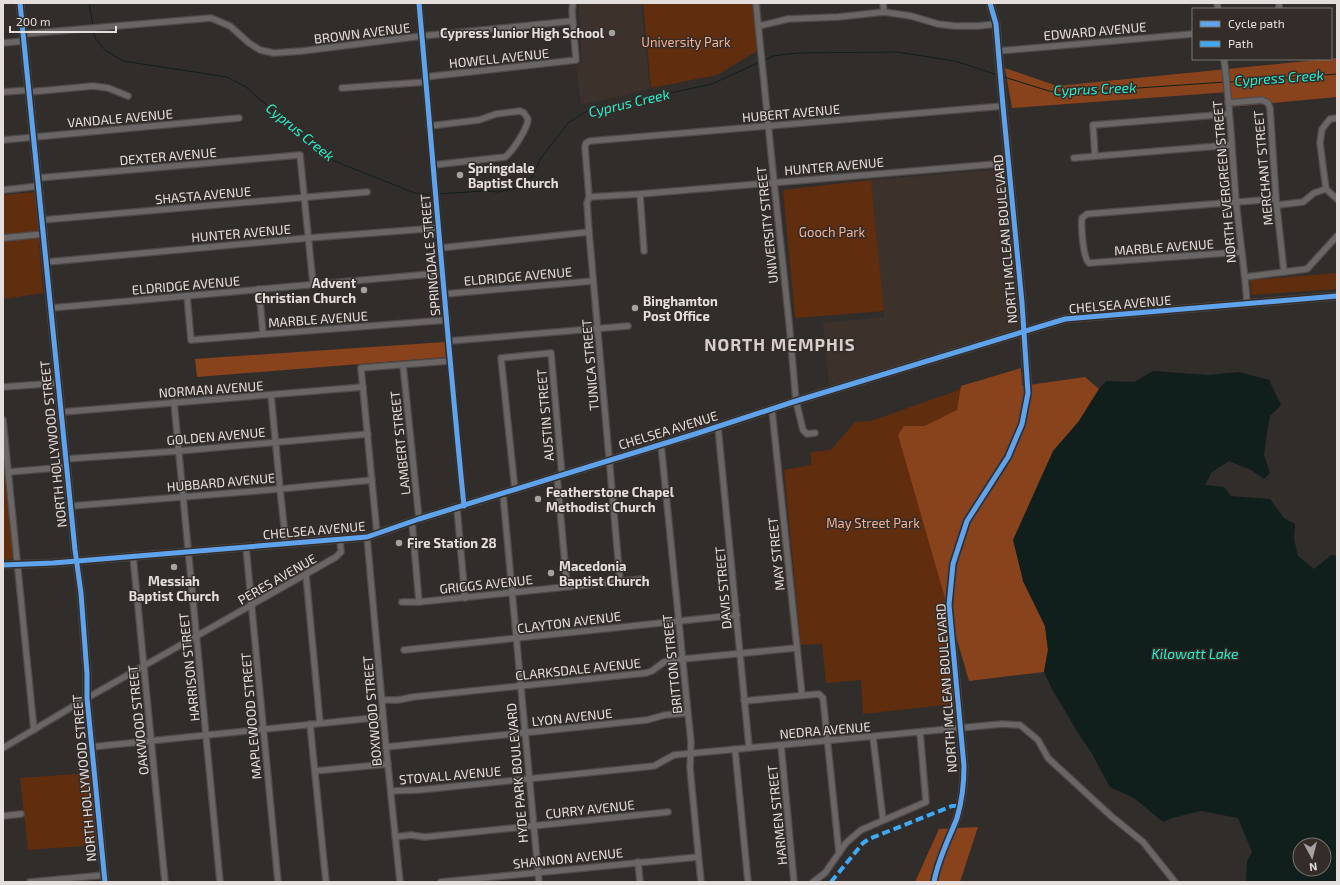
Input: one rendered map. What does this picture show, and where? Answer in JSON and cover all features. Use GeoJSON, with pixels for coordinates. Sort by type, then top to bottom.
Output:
{"type":"FeatureCollection","features":[{"type":"Feature","properties":{"kind":"main road","name":"NORTH HOLLYWOOD STREET"},"geometry":{"type":"LineString","coordinates":[[20,3],[75,550],[82,593],[87,698],[105,878]]}},
{"type":"Feature","properties":{"kind":"main road","name":"NORTH MCLEAN BOULEVARD"},"geometry":{"type":"LineString","coordinates":[[934,882],[943,851],[957,817],[964,783],[961,728],[949,605],[953,564],[967,521],[1008,457],[1022,424],[1028,393],[1024,331],[996,24],[990,3]]}},
{"type":"Feature","properties":{"kind":"main road","name":"CHELSEA AVENUE"},"geometry":{"type":"LineString","coordinates":[[3,565],[53,563],[368,537],[559,475],[1065,319],[1337,296]]}},
{"type":"Feature","properties":{"kind":"street","name":"SPRINGDALE STREET"},"geometry":{"type":"LineString","coordinates":[[419,3],[449,340],[461,507],[465,598]]}},
{"type":"Feature","properties":{"kind":"street"},"geometry":{"type":"LineString","coordinates":[[573,3],[573,21]]}},
{"type":"Feature","properties":{"kind":"street","name":"UNIVERSITY STREET"},"geometry":{"type":"LineString","coordinates":[[756,3],[796,401],[803,430],[807,434],[814,433]]}},
{"type":"Feature","properties":{"kind":"street"},"geometry":{"type":"LineString","coordinates":[[883,3],[884,12]]}},
{"type":"Feature","properties":{"kind":"street"},"geometry":{"type":"LineString","coordinates":[[759,26],[788,19],[838,17],[884,12],[911,16],[938,24],[955,26],[996,24]]}},
{"type":"Feature","properties":{"kind":"street","name":"BROWN AVENUE"},"geometry":{"type":"LineString","coordinates":[[23,38],[85,29],[211,18],[230,26],[249,44],[260,50],[274,53],[573,21]]}},
{"type":"Feature","properties":{"kind":"street","name":"HOWELL AVENUE"},"geometry":{"type":"LineString","coordinates":[[342,88],[425,80],[576,60],[573,21]]}},
{"type":"Feature","properties":{"kind":"street","name":"EDWARD AVENUE"},"geometry":{"type":"LineString","coordinates":[[998,51],[1192,34]]}},
{"type":"Feature","properties":{"kind":"street"},"geometry":{"type":"LineString","coordinates":[[3,43],[23,38]]}},
{"type":"Feature","properties":{"kind":"street","name":"NORTH EVERGREEN STREET"},"geometry":{"type":"LineString","coordinates":[[1224,60],[1236,201],[1247,304]]}},
{"type":"Feature","properties":{"kind":"street"},"geometry":{"type":"LineString","coordinates":[[3,92],[93,86],[108,88],[128,96]]}},
{"type":"Feature","properties":{"kind":"street","name":"MERCHANT STREET"},"geometry":{"type":"LineString","coordinates":[[1228,103],[1262,100],[1268,103],[1270,108],[1276,202],[1284,272]]}},
{"type":"Feature","properties":{"kind":"street","name":"HUBERT AVENUE"},"geometry":{"type":"LineString","coordinates":[[585,147],[586,143],[590,141],[1003,106]]}},
{"type":"Feature","properties":{"kind":"street"},"geometry":{"type":"LineString","coordinates":[[429,126],[479,120],[493,114],[517,112],[524,113],[528,117],[527,126],[511,151],[505,157],[433,165]]}},
{"type":"Feature","properties":{"kind":"street"},"geometry":{"type":"LineString","coordinates":[[1095,156],[1093,125],[1228,114]]}},
{"type":"Feature","properties":{"kind":"street","name":"VANDALE AVENUE"},"geometry":{"type":"LineString","coordinates":[[3,140],[239,118]]}},
{"type":"Feature","properties":{"kind":"street"},"geometry":{"type":"LineString","coordinates":[[1337,118],[1330,119],[1322,129],[1320,143],[1326,189],[1337,199]]}},
{"type":"Feature","properties":{"kind":"street"},"geometry":{"type":"LineString","coordinates":[[1074,158],[1231,145]]}},
{"type":"Feature","properties":{"kind":"street","name":"TUNICA STREET"},"geometry":{"type":"LineString","coordinates":[[585,147],[589,197],[587,203],[588,232],[620,581]]}},
{"type":"Feature","properties":{"kind":"street","name":"DEXTER AVENUE"},"geometry":{"type":"LineString","coordinates":[[3,190],[38,182],[300,155],[305,198]]}},
{"type":"Feature","properties":{"kind":"street","name":"HUNTER AVENUE"},"geometry":{"type":"LineString","coordinates":[[589,197],[1008,163]]}},
{"type":"Feature","properties":{"kind":"street"},"geometry":{"type":"LineString","coordinates":[[1236,201],[1303,202],[1314,193],[1326,189]]}},
{"type":"Feature","properties":{"kind":"street","name":"SHASTA AVENUE"},"geometry":{"type":"LineString","coordinates":[[42,220],[366,192]]}},
{"type":"Feature","properties":{"kind":"street"},"geometry":{"type":"LineString","coordinates":[[640,194],[644,251]]}},
{"type":"Feature","properties":{"kind":"street"},"geometry":{"type":"LineString","coordinates":[[305,198],[313,284]]}},
{"type":"Feature","properties":{"kind":"street","name":"MARBLE AVENUE"},"geometry":{"type":"LineString","coordinates":[[1236,201],[1087,214],[1082,218],[1084,254],[1086,261],[1089,263],[1241,252]]}},
{"type":"Feature","properties":{"kind":"street","name":"HUNTER AVENUE"},"geometry":{"type":"LineString","coordinates":[[46,262],[308,238],[438,228]]}},
{"type":"Feature","properties":{"kind":"street"},"geometry":{"type":"LineString","coordinates":[[440,248],[588,232]]}},
{"type":"Feature","properties":{"kind":"street"},"geometry":{"type":"LineString","coordinates":[[3,238],[44,234]]}},
{"type":"Feature","properties":{"kind":"street"},"geometry":{"type":"LineString","coordinates":[[1245,277],[1307,269],[1337,236]]}},
{"type":"Feature","properties":{"kind":"street","name":"ELDRIDGE AVENUE"},"geometry":{"type":"LineString","coordinates":[[51,308],[442,273]]}},
{"type":"Feature","properties":{"kind":"street","name":"ELDRIDGE AVENUE"},"geometry":{"type":"LineString","coordinates":[[445,294],[593,281]]}},
{"type":"Feature","properties":{"kind":"street"},"geometry":{"type":"LineString","coordinates":[[259,289],[263,334]]}},
{"type":"Feature","properties":{"kind":"street","name":"MARBLE AVENUE"},"geometry":{"type":"LineString","coordinates":[[187,296],[191,340],[447,320]]}},
{"type":"Feature","properties":{"kind":"street"},"geometry":{"type":"LineString","coordinates":[[449,340],[628,326]]}},
{"type":"Feature","properties":{"kind":"street","name":"AUSTIN STREET"},"geometry":{"type":"LineString","coordinates":[[515,490],[501,358],[551,353],[567,586]]}},
{"type":"Feature","properties":{"kind":"street"},"geometry":{"type":"LineString","coordinates":[[377,534],[362,368],[450,361]]}},
{"type":"Feature","properties":{"kind":"street","name":"LAMBERT STREET"},"geometry":{"type":"LineString","coordinates":[[403,364],[415,521],[419,602]]}},
{"type":"Feature","properties":{"kind":"street"},"geometry":{"type":"LineString","coordinates":[[3,387],[59,383]]}},
{"type":"Feature","properties":{"kind":"street","name":"NORMAN AVENUE"},"geometry":{"type":"LineString","coordinates":[[62,412],[363,387]]}},
{"type":"Feature","properties":{"kind":"street"},"geometry":{"type":"LineString","coordinates":[[271,395],[286,544]]}},
{"type":"Feature","properties":{"kind":"street","name":"HARRISON STREET"},"geometry":{"type":"LineString","coordinates":[[174,402],[220,882]]}},
{"type":"Feature","properties":{"kind":"street","name":"MAY STREET"},"geometry":{"type":"LineString","coordinates":[[772,410],[802,695]]}},
{"type":"Feature","properties":{"kind":"street"},"geometry":{"type":"LineString","coordinates":[[3,420],[34,730]]}},
{"type":"Feature","properties":{"kind":"street","name":"DAVIS STREET"},"geometry":{"type":"LineString","coordinates":[[718,427],[749,748]]}},
{"type":"Feature","properties":{"kind":"street","name":"GOLDEN AVENUE"},"geometry":{"type":"LineString","coordinates":[[66,459],[368,434]]}},
{"type":"Feature","properties":{"kind":"street","name":"BRITTON STREET"},"geometry":{"type":"LineString","coordinates":[[661,444],[691,742],[690,768],[701,882]]}},
{"type":"Feature","properties":{"kind":"street"},"geometry":{"type":"LineString","coordinates":[[9,472],[67,467]]}},
{"type":"Feature","properties":{"kind":"street","name":"HUBBARD AVENUE"},"geometry":{"type":"LineString","coordinates":[[71,506],[372,480]]}},
{"type":"Feature","properties":{"kind":"street","name":"HYDE PARK BOULEVARD"},"geometry":{"type":"LineString","coordinates":[[503,494],[538,882]]}},
{"type":"Feature","properties":{"kind":"street","name":"BOXWOOD STREET"},"geometry":{"type":"LineString","coordinates":[[368,537],[386,747],[400,882]]}},
{"type":"Feature","properties":{"kind":"street","name":"PERES AVENUE"},"geometry":{"type":"LineString","coordinates":[[3,748],[87,698],[336,557],[341,552],[340,539]]}},
{"type":"Feature","properties":{"kind":"street","name":"MAPLEWOOD STREET"},"geometry":{"type":"LineString","coordinates":[[246,547],[278,882]]}},
{"type":"Feature","properties":{"kind":"street","name":"OAKWOOD STREET"},"geometry":{"type":"LineString","coordinates":[[133,556],[165,882]]}},
{"type":"Feature","properties":{"kind":"street"},"geometry":{"type":"LineString","coordinates":[[306,575],[320,723]]}},
{"type":"Feature","properties":{"kind":"street","name":"GRIGGS AVENUE"},"geometry":{"type":"LineString","coordinates":[[402,602],[465,598],[644,578]]}},
{"type":"Feature","properties":{"kind":"street","name":"CLAYTON AVENUE"},"geometry":{"type":"LineString","coordinates":[[404,650],[737,615]]}},
{"type":"Feature","properties":{"kind":"street","name":"CLARKSDALE AVENUE"},"geometry":{"type":"LineString","coordinates":[[382,700],[398,700],[413,697],[646,673],[652,671],[664,662],[796,648]]}},
{"type":"Feature","properties":{"kind":"street"},"geometry":{"type":"LineString","coordinates":[[744,702],[820,694],[823,698],[840,853]]}},
{"type":"Feature","properties":{"kind":"street","name":"LYON AVENUE"},"geometry":{"type":"LineString","coordinates":[[386,747],[647,720],[665,715],[688,713]]}},
{"type":"Feature","properties":{"kind":"street"},"geometry":{"type":"LineString","coordinates":[[91,747],[384,717]]}},
{"type":"Feature","properties":{"kind":"street"},"geometry":{"type":"LineString","coordinates":[[310,724],[326,882]]}},
{"type":"Feature","properties":{"kind":"street","name":"NEDRA AVENUE"},"geometry":{"type":"LineString","coordinates":[[654,766],[674,755],[690,753],[1002,724],[1020,725],[1038,740],[1048,758],[1111,816],[1143,842],[1175,882]]}},
{"type":"Feature","properties":{"kind":"street"},"geometry":{"type":"LineString","coordinates":[[813,882],[825,873],[852,836],[861,830],[926,802],[920,732]]}},
{"type":"Feature","properties":{"kind":"street"},"geometry":{"type":"LineString","coordinates":[[874,737],[883,820]]}},
{"type":"Feature","properties":{"kind":"street","name":"HARMEN STREET"},"geometry":{"type":"LineString","coordinates":[[781,745],[794,882]]}},
{"type":"Feature","properties":{"kind":"street"},"geometry":{"type":"LineString","coordinates":[[735,749],[748,882]]}},
{"type":"Feature","properties":{"kind":"street"},"geometry":{"type":"LineString","coordinates":[[315,771],[388,764]]}},
{"type":"Feature","properties":{"kind":"street","name":"STOVALL AVENUE"},"geometry":{"type":"LineString","coordinates":[[391,791],[419,790],[654,766]]}},
{"type":"Feature","properties":{"kind":"street","name":"CURRY AVENUE"},"geometry":{"type":"LineString","coordinates":[[395,837],[425,837],[668,812]]}},
{"type":"Feature","properties":{"kind":"street"},"geometry":{"type":"LineString","coordinates":[[3,816],[22,814]]}},
{"type":"Feature","properties":{"kind":"street","name":"SHANNON AVENUE"},"geometry":{"type":"LineString","coordinates":[[441,882],[466,881],[538,872],[698,857]]}},
{"type":"Feature","properties":{"kind":"street"},"geometry":{"type":"LineString","coordinates":[[638,862],[640,882]]}},
{"type":"Feature","properties":{"kind":"street"},"geometry":{"type":"LineString","coordinates":[[30,882],[105,878]]}},
{"type":"Feature","properties":{"kind":"shaded area","name":"Cypress Junior High School"},"geometry":{"type":"Polygon","coordinates":[[[578,3],[641,3],[650,89],[581,105],[576,64],[582,63],[578,3]]]}},
{"type":"Feature","properties":{"kind":"shaded area"},"geometry":{"type":"Polygon","coordinates":[[[1332,58],[1337,58],[1337,97],[1231,107],[1229,92],[1012,108],[1005,68],[1057,86],[1317,60],[1332,60],[1332,58]]]}},
{"type":"Feature","properties":{"kind":"shaded area"},"geometry":{"type":"Polygon","coordinates":[[[1004,169],[1018,325],[1017,328],[829,386],[823,323],[884,317],[871,180],[1004,169]]]}},
{"type":"Feature","properties":{"kind":"shaded area"},"geometry":{"type":"Polygon","coordinates":[[[445,342],[447,357],[197,377],[195,359],[445,342]]]}},
{"type":"Feature","properties":{"kind":"shaded area"},"geometry":{"type":"Polygon","coordinates":[[[1021,368],[1022,386],[1085,377],[1099,389],[1079,421],[1023,581],[1045,626],[1048,650],[1044,672],[969,681],[898,435],[904,426],[925,426],[957,410],[961,386],[1021,368]]]}},
{"type":"Feature","properties":{"kind":"shaded area"},"geometry":{"type":"Polygon","coordinates":[[[978,827],[960,882],[915,882],[939,829],[978,827]]]}},
{"type":"Feature","properties":{"kind":"green space","name":"University Park"},"geometry":{"type":"Polygon","coordinates":[[[643,3],[752,3],[757,51],[717,75],[651,88],[643,3]]]}},
{"type":"Feature","properties":{"kind":"green space","name":"Gooch Park"},"geometry":{"type":"Polygon","coordinates":[[[871,180],[884,311],[795,318],[783,190],[871,180]]]}},
{"type":"Feature","properties":{"kind":"green space"},"geometry":{"type":"Polygon","coordinates":[[[35,192],[43,293],[3,299],[3,195],[35,192]]]}},
{"type":"Feature","properties":{"kind":"green space"},"geometry":{"type":"Polygon","coordinates":[[[1337,273],[1337,289],[1252,295],[1250,280],[1337,273]]]}},
{"type":"Feature","properties":{"kind":"green space","name":"May Street Park"},"geometry":{"type":"Polygon","coordinates":[[[1021,368],[1022,387],[945,585],[954,704],[863,714],[861,680],[826,683],[822,644],[801,645],[784,470],[811,465],[811,452],[831,450],[855,422],[871,421],[1021,368]]]}},
{"type":"Feature","properties":{"kind":"green space"},"geometry":{"type":"Polygon","coordinates":[[[3,473],[5,473],[15,559],[3,560],[3,473]]]}},
{"type":"Feature","properties":{"kind":"green space"},"geometry":{"type":"Polygon","coordinates":[[[90,773],[97,845],[28,850],[20,778],[90,773]]]}},
{"type":"Feature","properties":{"kind":"water","name":"Kilowatt Lake"},"geometry":{"type":"Polygon","coordinates":[[[1153,371],[1208,375],[1239,372],[1269,380],[1281,405],[1270,416],[1267,432],[1264,455],[1270,473],[1264,479],[1251,470],[1229,461],[1212,472],[1205,485],[1224,487],[1231,496],[1270,499],[1284,518],[1295,524],[1294,539],[1298,556],[1314,569],[1331,555],[1337,556],[1337,882],[1246,882],[1247,861],[1252,852],[1238,818],[1201,811],[1172,818],[1163,822],[1134,798],[1110,787],[1091,752],[1052,689],[1044,672],[1048,650],[1045,626],[1023,581],[1013,540],[1053,451],[1079,421],[1099,389],[1106,381],[1134,382],[1153,371]]]}},
{"type":"Feature","properties":{"kind":"waterway","name":"Cyprus Creek"},"geometry":{"type":"LineString","coordinates":[[89,3],[93,26]]}},
{"type":"Feature","properties":{"kind":"waterway","name":"Cyprus Creek"},"geometry":{"type":"LineString","coordinates":[[94,31],[95,38],[105,50],[123,61],[227,77],[246,87],[315,148],[334,161],[415,193],[433,195]]}},
{"type":"Feature","properties":{"kind":"waterway","name":"Cyprus Creek"},"geometry":{"type":"LineString","coordinates":[[765,60],[773,56],[797,53],[897,52],[955,61],[998,75]]}},
{"type":"Feature","properties":{"kind":"waterway","name":"Cyprus Creek"},"geometry":{"type":"LineString","coordinates":[[438,194],[483,191],[498,192],[517,188],[533,176],[540,159],[568,123],[587,111],[712,84],[760,62]]}},
{"type":"Feature","properties":{"kind":"waterway","name":"Cypress Creek"},"geometry":{"type":"LineString","coordinates":[[1230,82],[1337,74]]}},
{"type":"Feature","properties":{"kind":"waterway","name":"Cyprus Creek"},"geometry":{"type":"LineString","coordinates":[[1004,77],[1049,91],[1066,93],[1225,82]]}},
{"type":"Feature","properties":{"kind":"marked path"},"geometry":{"type":"LineString","coordinates":[[831,882],[863,843],[869,839],[952,806],[960,806]]}},
{"type":"Feature","properties":{"kind":"cycle path"},"geometry":{"type":"LineString","coordinates":[[20,3],[75,550],[81,593],[87,674],[87,698],[105,882]]}},
{"type":"Feature","properties":{"kind":"cycle path"},"geometry":{"type":"LineString","coordinates":[[419,3],[464,506]]}},
{"type":"Feature","properties":{"kind":"cycle path"},"geometry":{"type":"LineString","coordinates":[[934,882],[941,857],[957,818],[964,779],[949,605],[953,564],[967,521],[1008,457],[1022,424],[1028,393],[1022,303],[996,24],[990,3]]}},
{"type":"Feature","properties":{"kind":"cycle path"},"geometry":{"type":"LineString","coordinates":[[3,565],[53,563],[367,537],[419,519],[695,434],[796,401],[1065,319],[1337,296]]}},
{"type":"Feature","properties":{"kind":"place","name":"Cypress Junior High School"},"geometry":{"type":"Point","coordinates":[612,33]}},
{"type":"Feature","properties":{"kind":"place","name":"Springdale Baptist Church"},"geometry":{"type":"Point","coordinates":[460,175]}},
{"type":"Feature","properties":{"kind":"place","name":"Advent Christian Church"},"geometry":{"type":"Point","coordinates":[364,290]}},
{"type":"Feature","properties":{"kind":"place","name":"Binghamton Post Office"},"geometry":{"type":"Point","coordinates":[635,308]}},
{"type":"Feature","properties":{"kind":"place","name":"Featherstone Chapel Methodist Church"},"geometry":{"type":"Point","coordinates":[538,499]}},
{"type":"Feature","properties":{"kind":"place","name":"Fire Station 28"},"geometry":{"type":"Point","coordinates":[399,543]}},
{"type":"Feature","properties":{"kind":"place","name":"Messiah Baptist Church"},"geometry":{"type":"Point","coordinates":[174,567]}},
{"type":"Feature","properties":{"kind":"place","name":"Macedonia Baptist Church"},"geometry":{"type":"Point","coordinates":[551,573]}},
{"type":"Feature","properties":{"kind":"district","name":"NORTH MEMPHIS"},"geometry":{"type":"Point","coordinates":[780,345]}}]}
